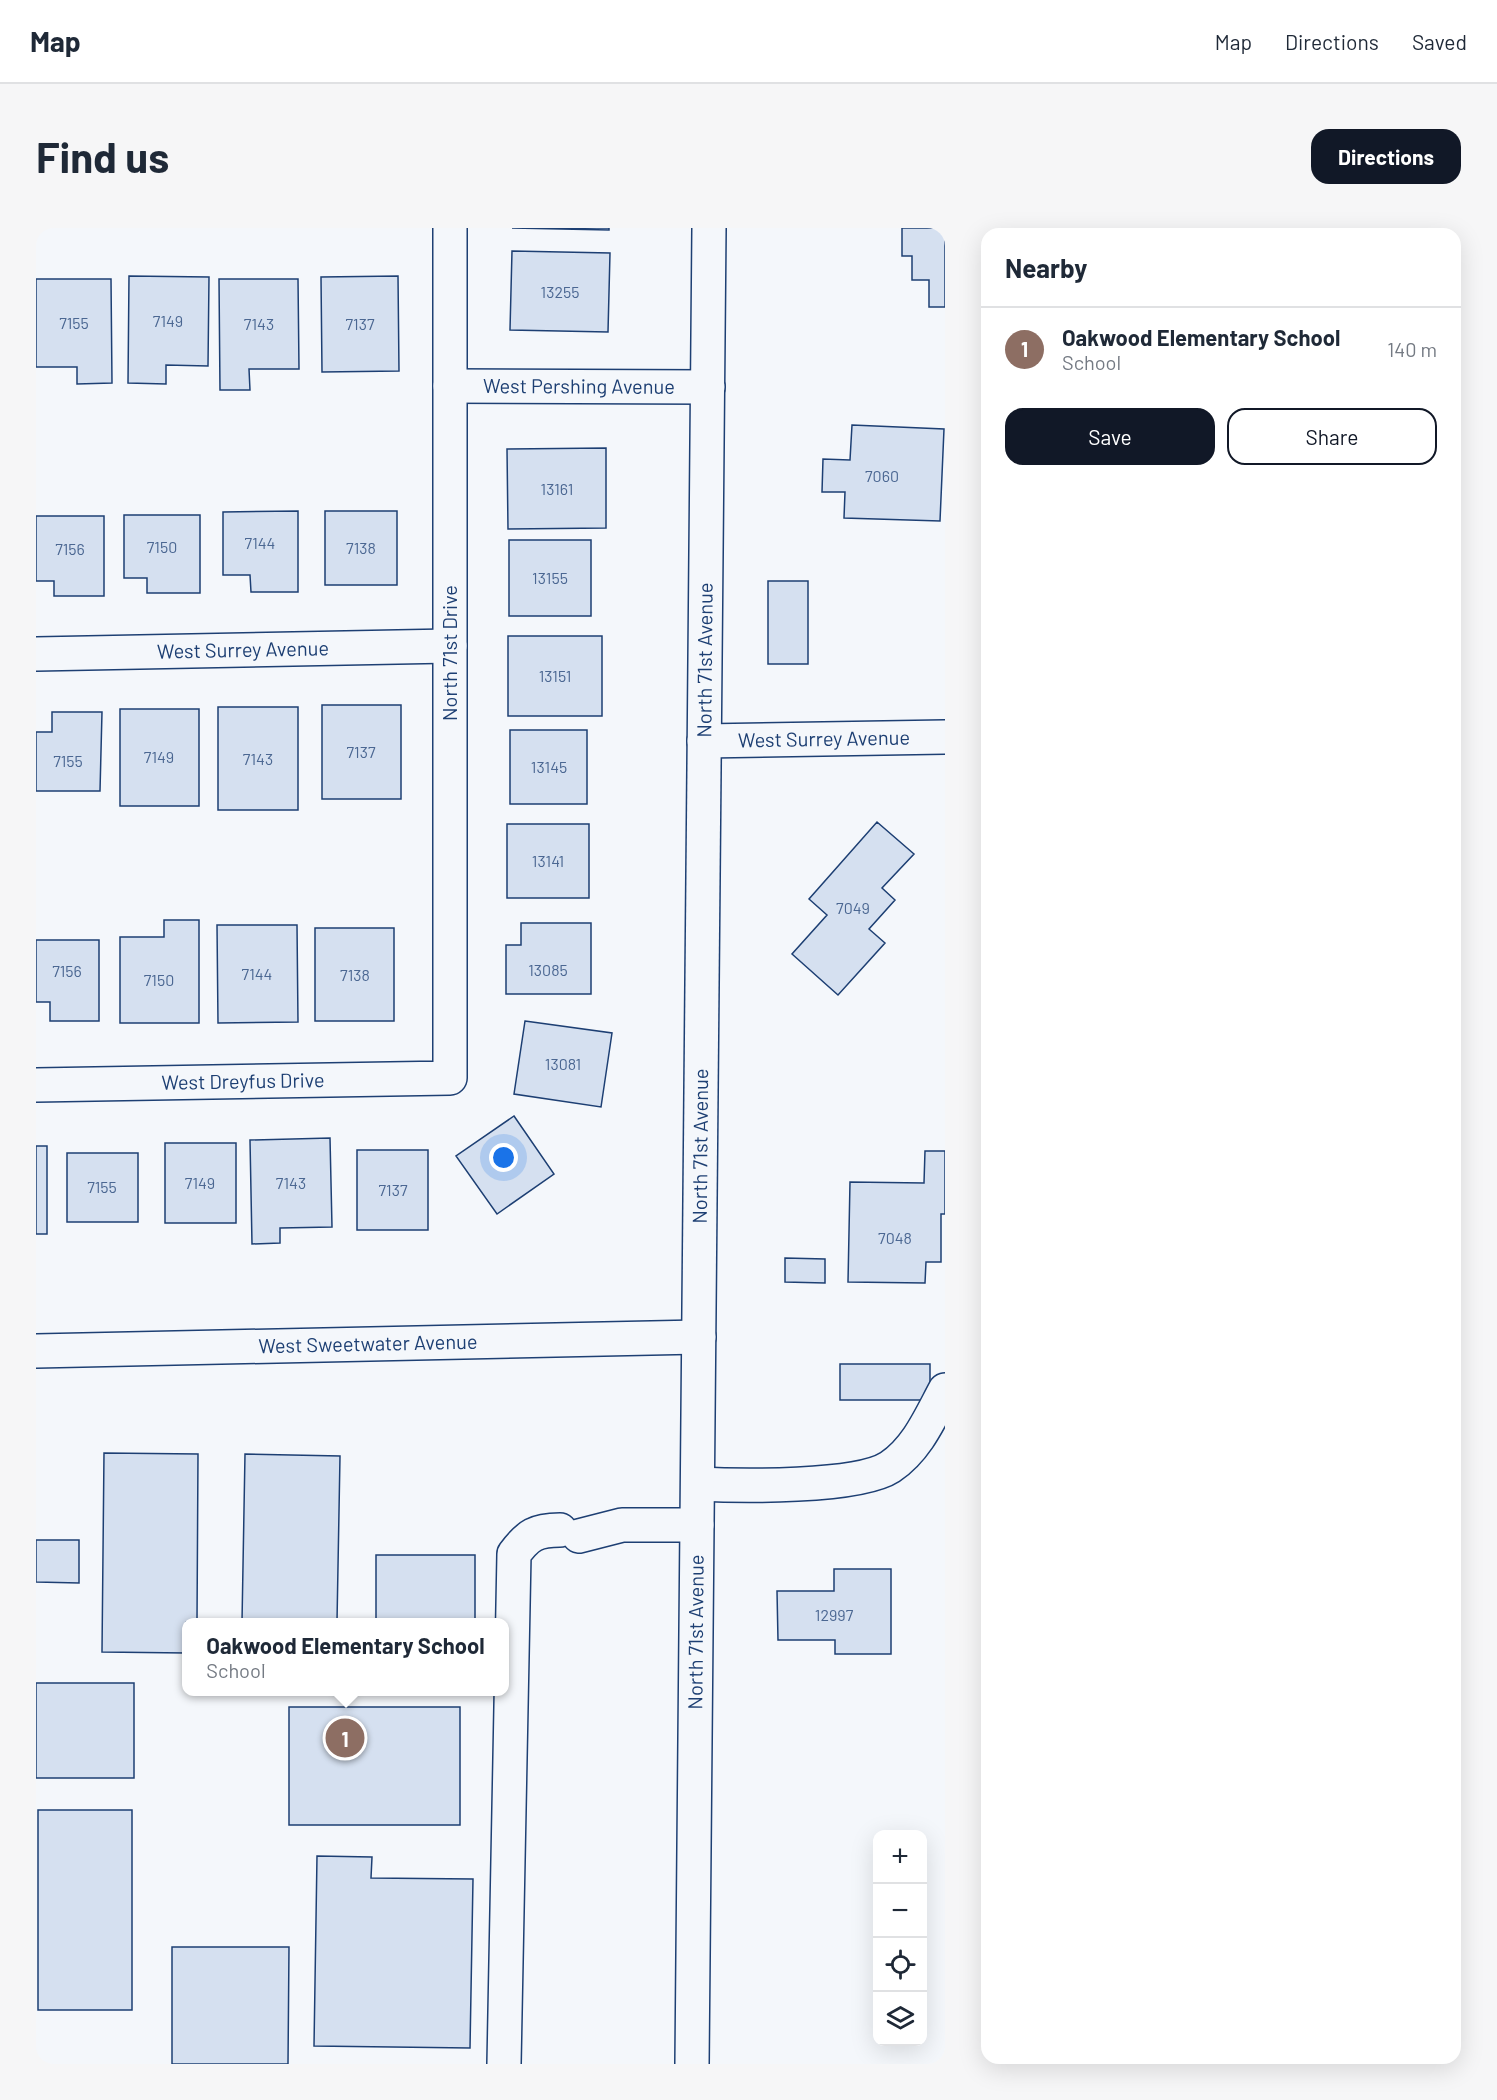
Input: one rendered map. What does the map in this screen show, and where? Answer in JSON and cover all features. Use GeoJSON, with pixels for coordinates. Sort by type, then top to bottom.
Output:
{"type":"FeatureCollection","features":[{"type":"Feature","properties":{"kind":"street","name":"North 71st Drive"},"geometry":{"type":"LineString","coordinates":[[450,228],[450,1078]]}},
{"type":"Feature","properties":{"kind":"street","name":"North 71st Avenue"},"geometry":{"type":"LineString","coordinates":[[692,2064],[709,228]]}},
{"type":"Feature","properties":{"kind":"street","name":"West Pershing Avenue"},"geometry":{"type":"LineString","coordinates":[[450,386],[708,387]]}},
{"type":"Feature","properties":{"kind":"street","name":"West Surrey Avenue"},"geometry":{"type":"LineString","coordinates":[[36,654],[450,646]]}},
{"type":"Feature","properties":{"kind":"street","name":"West Surrey Avenue"},"geometry":{"type":"LineString","coordinates":[[704,741],[945,736]]}},
{"type":"Feature","properties":{"kind":"street","name":"West Dreyfus Drive"},"geometry":{"type":"LineString","coordinates":[[36,1085],[450,1078]]}},
{"type":"Feature","properties":{"kind":"street","name":"West Sweetwater Avenue"},"geometry":{"type":"LineString","coordinates":[[36,1351],[699,1337]]}},
{"type":"Feature","properties":{"kind":"street"},"geometry":{"type":"LineString","coordinates":[[698,1484],[738,1486],[850,1480],[889,1468],[916,1443],[945,1390]]}},
{"type":"Feature","properties":{"kind":"street"},"geometry":{"type":"LineString","coordinates":[[504,2064],[514,1554],[524,1540],[542,1530],[569,1533],[622,1524],[698,1524]]}},
{"type":"Feature","properties":{"kind":"building"},"geometry":{"type":"Polygon","coordinates":[[[512,228],[609,228],[609,230],[512,228]]]}},
{"type":"Feature","properties":{"kind":"building"},"geometry":{"type":"Polygon","coordinates":[[[902,228],[945,228],[945,307],[929,307],[929,280],[912,280],[912,256],[902,256],[902,228]]]}},
{"type":"Feature","properties":{"kind":"building"},"geometry":{"type":"Polygon","coordinates":[[[512,251],[610,253],[608,332],[510,330],[512,251]]]}},
{"type":"Feature","properties":{"kind":"building"},"geometry":{"type":"Polygon","coordinates":[[[129,276],[209,277],[208,366],[166,365],[166,384],[128,383],[129,276]]]}},
{"type":"Feature","properties":{"kind":"building"},"geometry":{"type":"Polygon","coordinates":[[[398,276],[399,371],[322,372],[321,277],[398,276]]]}},
{"type":"Feature","properties":{"kind":"building"},"geometry":{"type":"Polygon","coordinates":[[[36,279],[111,279],[112,383],[77,384],[77,367],[36,367],[36,279]]]}},
{"type":"Feature","properties":{"kind":"building"},"geometry":{"type":"Polygon","coordinates":[[[219,279],[298,279],[299,369],[249,369],[250,390],[220,390],[219,279]]]}},
{"type":"Feature","properties":{"kind":"building"},"geometry":{"type":"Polygon","coordinates":[[[852,425],[944,429],[940,521],[844,518],[845,492],[822,492],[823,459],[850,460],[852,425]]]}},
{"type":"Feature","properties":{"kind":"building"},"geometry":{"type":"Polygon","coordinates":[[[606,448],[606,528],[508,529],[507,449],[606,448]]]}},
{"type":"Feature","properties":{"kind":"building"},"geometry":{"type":"Polygon","coordinates":[[[298,511],[298,592],[251,592],[250,575],[223,575],[223,512],[298,511]]]}},
{"type":"Feature","properties":{"kind":"building"},"geometry":{"type":"Polygon","coordinates":[[[325,511],[397,511],[397,585],[325,585],[325,511]]]}},
{"type":"Feature","properties":{"kind":"building"},"geometry":{"type":"Polygon","coordinates":[[[124,515],[200,515],[200,593],[147,593],[147,578],[124,578],[124,515]]]}},
{"type":"Feature","properties":{"kind":"building"},"geometry":{"type":"Polygon","coordinates":[[[36,516],[104,516],[104,596],[54,596],[54,581],[36,581],[36,516]]]}},
{"type":"Feature","properties":{"kind":"building"},"geometry":{"type":"Polygon","coordinates":[[[509,540],[591,540],[591,616],[509,616],[509,540]]]}},
{"type":"Feature","properties":{"kind":"building"},"geometry":{"type":"Polygon","coordinates":[[[768,581],[808,581],[808,664],[768,664],[768,581]]]}},
{"type":"Feature","properties":{"kind":"building"},"geometry":{"type":"Polygon","coordinates":[[[508,636],[602,636],[602,716],[508,716],[508,636]]]}},
{"type":"Feature","properties":{"kind":"building"},"geometry":{"type":"Polygon","coordinates":[[[322,705],[401,705],[401,799],[322,799],[322,705]]]}},
{"type":"Feature","properties":{"kind":"building"},"geometry":{"type":"Polygon","coordinates":[[[218,707],[298,707],[298,810],[218,810],[218,707]]]}},
{"type":"Feature","properties":{"kind":"building"},"geometry":{"type":"Polygon","coordinates":[[[120,709],[199,709],[199,806],[120,806],[120,709]]]}},
{"type":"Feature","properties":{"kind":"building"},"geometry":{"type":"Polygon","coordinates":[[[52,712],[102,712],[100,791],[36,791],[36,732],[52,732],[52,712]]]}},
{"type":"Feature","properties":{"kind":"building"},"geometry":{"type":"Polygon","coordinates":[[[510,730],[587,730],[587,804],[510,804],[510,730]]]}},
{"type":"Feature","properties":{"kind":"building"},"geometry":{"type":"Polygon","coordinates":[[[877,822],[914,854],[882,888],[895,900],[869,929],[885,943],[838,995],[792,954],[827,915],[809,899],[877,822]]]}},
{"type":"Feature","properties":{"kind":"building"},"geometry":{"type":"Polygon","coordinates":[[[507,824],[589,824],[589,898],[507,898],[507,824]]]}},
{"type":"Feature","properties":{"kind":"building"},"geometry":{"type":"Polygon","coordinates":[[[164,920],[199,920],[199,1023],[120,1023],[120,937],[164,937],[164,920]]]}},
{"type":"Feature","properties":{"kind":"building"},"geometry":{"type":"Polygon","coordinates":[[[521,923],[591,923],[591,994],[506,994],[506,945],[521,945],[521,923]]]}},
{"type":"Feature","properties":{"kind":"building"},"geometry":{"type":"Polygon","coordinates":[[[217,925],[297,925],[298,1022],[218,1023],[217,925]]]}},
{"type":"Feature","properties":{"kind":"building"},"geometry":{"type":"Polygon","coordinates":[[[315,928],[394,928],[394,1021],[315,1021],[315,928]]]}},
{"type":"Feature","properties":{"kind":"building"},"geometry":{"type":"Polygon","coordinates":[[[36,940],[99,940],[99,1021],[50,1021],[50,1002],[36,1002],[36,940]]]}},
{"type":"Feature","properties":{"kind":"building"},"geometry":{"type":"Polygon","coordinates":[[[525,1021],[612,1033],[601,1107],[514,1094],[525,1021]]]}},
{"type":"Feature","properties":{"kind":"building"},"geometry":{"type":"Polygon","coordinates":[[[514,1116],[554,1174],[497,1214],[456,1156],[514,1116]]]}},
{"type":"Feature","properties":{"kind":"building"},"geometry":{"type":"Polygon","coordinates":[[[330,1138],[332,1227],[280,1228],[280,1243],[252,1244],[250,1140],[330,1138]]]}},
{"type":"Feature","properties":{"kind":"building"},"geometry":{"type":"Polygon","coordinates":[[[165,1143],[236,1143],[236,1223],[165,1223],[165,1143]]]}},
{"type":"Feature","properties":{"kind":"building"},"geometry":{"type":"Polygon","coordinates":[[[36,1146],[47,1146],[47,1234],[36,1234],[36,1146]]]}},
{"type":"Feature","properties":{"kind":"building"},"geometry":{"type":"Polygon","coordinates":[[[357,1150],[428,1150],[428,1230],[357,1230],[357,1150]]]}},
{"type":"Feature","properties":{"kind":"building"},"geometry":{"type":"Polygon","coordinates":[[[925,1151],[945,1151],[945,1214],[941,1214],[941,1262],[926,1262],[925,1283],[848,1282],[850,1182],[924,1183],[925,1151]]]}},
{"type":"Feature","properties":{"kind":"building"},"geometry":{"type":"Polygon","coordinates":[[[67,1153],[138,1153],[138,1222],[67,1222],[67,1153]]]}},
{"type":"Feature","properties":{"kind":"building"},"geometry":{"type":"Polygon","coordinates":[[[785,1258],[825,1259],[825,1283],[785,1282],[785,1258]]]}},
{"type":"Feature","properties":{"kind":"building"},"geometry":{"type":"Polygon","coordinates":[[[840,1364],[930,1364],[930,1400],[840,1400],[840,1364]]]}},
{"type":"Feature","properties":{"kind":"building"},"geometry":{"type":"Polygon","coordinates":[[[104,1453],[198,1454],[197,1618],[182,1618],[182,1653],[102,1652],[104,1453]]]}},
{"type":"Feature","properties":{"kind":"building"},"geometry":{"type":"Polygon","coordinates":[[[245,1454],[340,1456],[337,1618],[242,1618],[245,1454]]]}},
{"type":"Feature","properties":{"kind":"building"},"geometry":{"type":"Polygon","coordinates":[[[36,1540],[79,1540],[79,1583],[36,1582],[36,1540]]]}},
{"type":"Feature","properties":{"kind":"building"},"geometry":{"type":"Polygon","coordinates":[[[376,1555],[475,1555],[475,1618],[376,1618],[376,1555]]]}},
{"type":"Feature","properties":{"kind":"building"},"geometry":{"type":"Polygon","coordinates":[[[834,1569],[891,1569],[891,1654],[835,1654],[835,1640],[778,1640],[777,1591],[834,1591],[834,1569]]]}},
{"type":"Feature","properties":{"kind":"building"},"geometry":{"type":"Polygon","coordinates":[[[36,1683],[134,1683],[134,1778],[36,1778],[36,1683]]]}},
{"type":"Feature","properties":{"kind":"building"},"geometry":{"type":"Polygon","coordinates":[[[289,1707],[460,1707],[460,1825],[289,1825],[289,1707]]]}},
{"type":"Feature","properties":{"kind":"building"},"geometry":{"type":"Polygon","coordinates":[[[38,1810],[132,1810],[132,2010],[38,2010],[38,1810]]]}},
{"type":"Feature","properties":{"kind":"building"},"geometry":{"type":"Polygon","coordinates":[[[317,1856],[372,1857],[371,1878],[473,1879],[470,2048],[314,2046],[317,1856]]]}},
{"type":"Feature","properties":{"kind":"building"},"geometry":{"type":"Polygon","coordinates":[[[172,1947],[289,1947],[288,2064],[172,2064],[172,1947]]]}},
{"type":"Feature","properties":{"kind":"place","name":"Oakwood Elementary School"},"geometry":{"type":"Point","coordinates":[345,1738]}}]}
